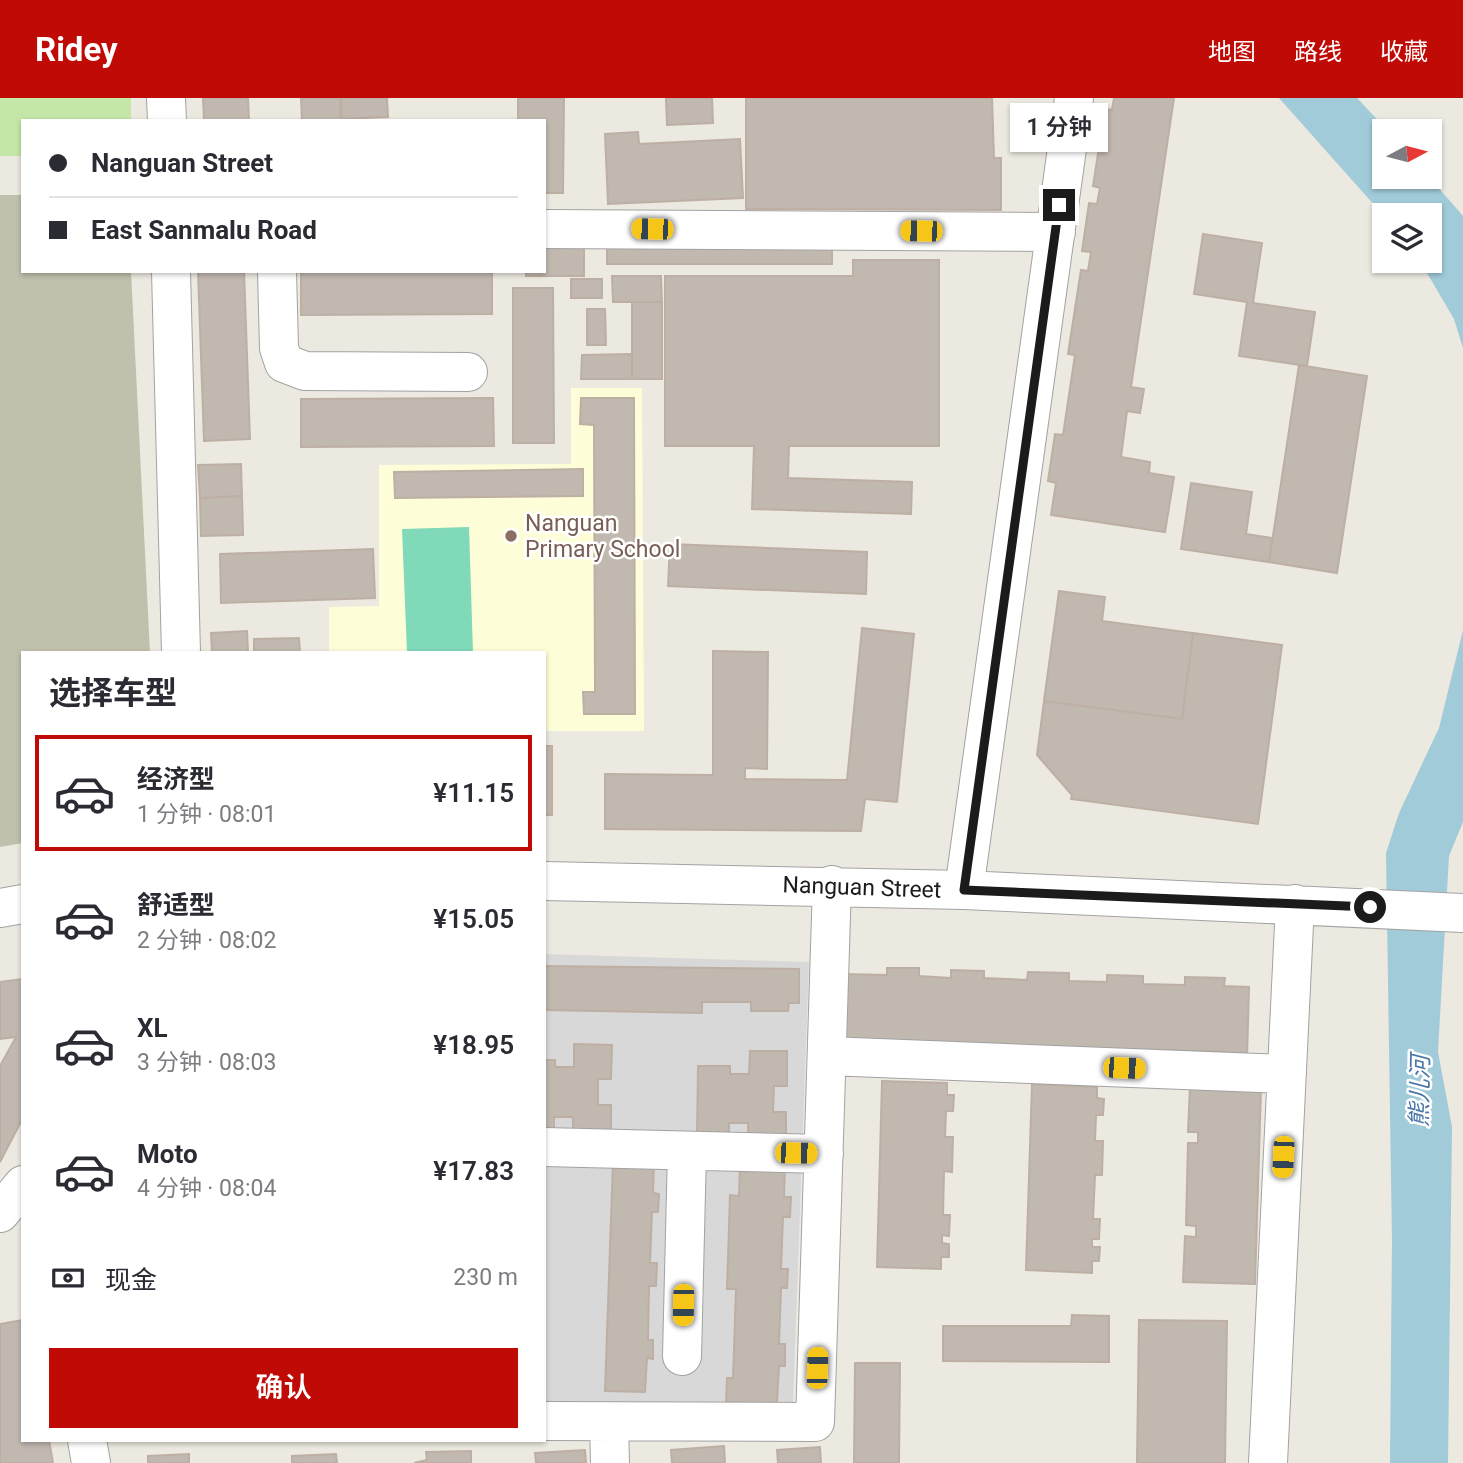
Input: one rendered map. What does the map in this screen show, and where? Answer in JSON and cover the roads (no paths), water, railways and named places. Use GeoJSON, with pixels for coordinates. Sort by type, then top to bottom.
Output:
{"type":"FeatureCollection","features":[{"type":"Feature","properties":{"kind":"street"},"geometry":{"type":"LineString","coordinates":[[166,98],[167,119]]}},
{"type":"Feature","properties":{"kind":"street"},"geometry":{"type":"LineString","coordinates":[[964,890],[1074,98]]}},
{"type":"Feature","properties":{"kind":"street"},"geometry":{"type":"LineString","coordinates":[[546,229],[1056,232]]}},
{"type":"Feature","properties":{"kind":"street"},"geometry":{"type":"LineString","coordinates":[[171,273],[180,651]]}},
{"type":"Feature","properties":{"kind":"street"},"geometry":{"type":"LineString","coordinates":[[277,273],[279,348],[284,363],[305,371],[468,372]]}},
{"type":"Feature","properties":{"kind":"street","name":"Nanguan Street"},"geometry":{"type":"LineString","coordinates":[[546,881],[832,885],[1462,913]]}},
{"type":"Feature","properties":{"kind":"street"},"geometry":{"type":"LineString","coordinates":[[546,1422],[815,1422],[832,885]]}},
{"type":"Feature","properties":{"kind":"street"},"geometry":{"type":"LineString","coordinates":[[0,908],[21,904]]}},
{"type":"Feature","properties":{"kind":"street"},"geometry":{"type":"LineString","coordinates":[[1268,1463],[1295,904]]}},
{"type":"Feature","properties":{"kind":"street"},"geometry":{"type":"LineString","coordinates":[[827,1056],[1287,1074]]}},
{"type":"Feature","properties":{"kind":"street"},"geometry":{"type":"LineString","coordinates":[[546,1147],[824,1154]]}},
{"type":"Feature","properties":{"kind":"street"},"geometry":{"type":"LineString","coordinates":[[682,1356],[687,1151]]}},
{"type":"Feature","properties":{"kind":"street"},"geometry":{"type":"LineString","coordinates":[[0,1213],[21,1187]]}},
{"type":"Feature","properties":{"kind":"street"},"geometry":{"type":"LineString","coordinates":[[608,1422],[610,1463]]}},
{"type":"Feature","properties":{"kind":"street"},"geometry":{"type":"LineString","coordinates":[[87,1442],[91,1463]]}},
{"type":"Feature","properties":{"kind":"water"},"geometry":{"type":"Polygon","coordinates":[[[1279,98],[1357,98],[1377,119],[1372,119],[1372,189],[1439,189],[1463,216],[1463,348],[1454,319],[1427,273],[1442,273],[1442,203],[1372,203],[1279,98]]]}},
{"type":"Feature","properties":{"kind":"water","name":"熊儿河"},"geometry":{"type":"Polygon","coordinates":[[[1463,630],[1463,822],[1449,856],[1438,1052],[1452,1127],[1448,1463],[1390,1463],[1392,1240],[1386,853],[1399,813],[1439,728],[1463,630]]]}},
{"type":"Feature","properties":{"kind":"place","name":"Nanguan Primary School"},"geometry":{"type":"Point","coordinates":[511,536]}}]}
